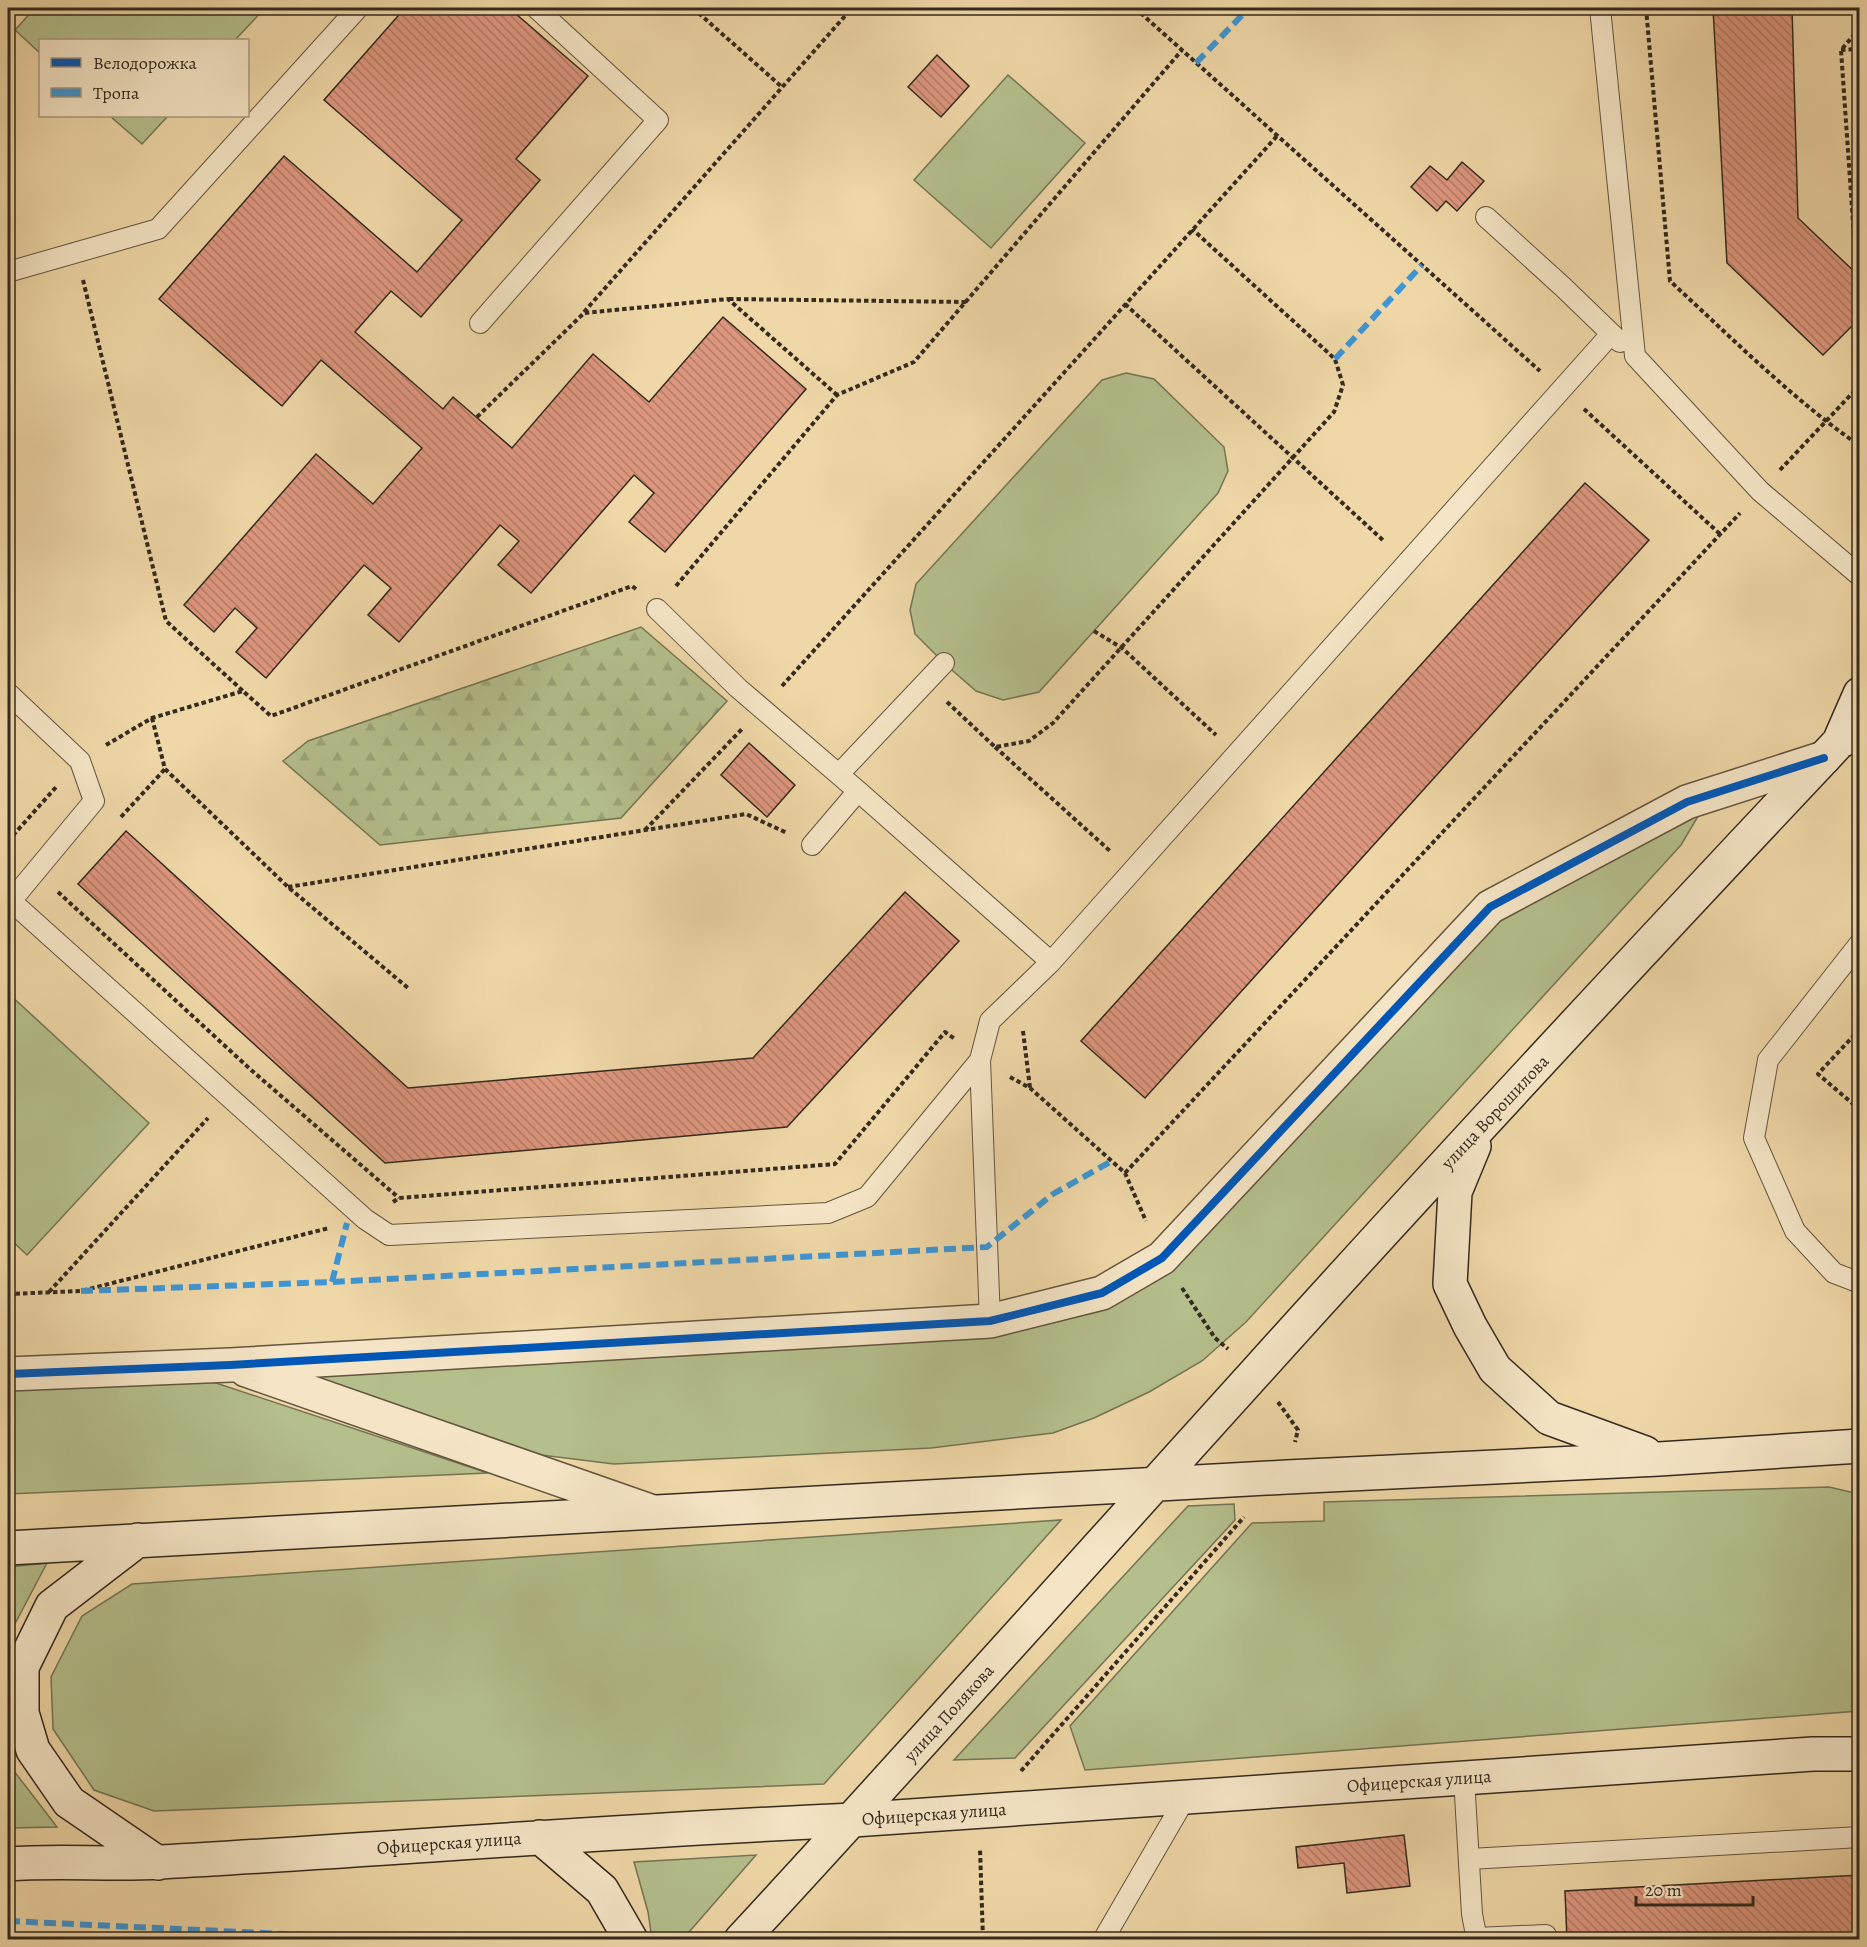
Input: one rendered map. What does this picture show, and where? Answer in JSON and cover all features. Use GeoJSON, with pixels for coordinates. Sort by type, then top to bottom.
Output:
{"type":"FeatureCollection","features":[{"type":"Feature","properties":{"kind":"main road","name":"улица Ворошилова"},"geometry":{"type":"LineString","coordinates":[[1155,1485],[1482,1125],[1841,743],[1860,694]]}},
{"type":"Feature","properties":{"kind":"main road"},"geometry":{"type":"LineString","coordinates":[[8,1374],[230,1365],[990,1321],[1102,1293],[1162,1258],[1490,907],[1687,802],[1841,743]]}},
{"type":"Feature","properties":{"kind":"main road"},"geometry":{"type":"LineString","coordinates":[[1482,1125],[1455,1192],[1449,1284],[1470,1326],[1494,1369],[1549,1418],[1659,1459]]}},
{"type":"Feature","properties":{"kind":"main road"},"geometry":{"type":"LineString","coordinates":[[230,1365],[655,1513]]}},
{"type":"Feature","properties":{"kind":"main road"},"geometry":{"type":"LineString","coordinates":[[8,1548],[1857,1447]]}},
{"type":"Feature","properties":{"kind":"main road","name":"улица Полякова"},"geometry":{"type":"LineString","coordinates":[[741,1940],[853,1820],[1155,1485]]}},
{"type":"Feature","properties":{"kind":"main road"},"geometry":{"type":"LineString","coordinates":[[138,1540],[52,1606],[22,1667],[22,1713],[33,1749],[69,1802],[158,1863]]}},
{"type":"Feature","properties":{"kind":"main road"},"geometry":{"type":"LineString","coordinates":[[1813,1754],[1860,1744]]}},
{"type":"Feature","properties":{"kind":"main road","name":"Офицерская улица"},"geometry":{"type":"LineString","coordinates":[[8,1864],[43,1861],[158,1863],[540,1837],[853,1820],[1813,1754],[1860,1754]]}},
{"type":"Feature","properties":{"kind":"main road"},"geometry":{"type":"LineString","coordinates":[[540,1837],[602,1890],[631,1940]]}},
{"type":"Feature","properties":{"kind":"lane"},"geometry":{"type":"LineString","coordinates":[[8,272],[158,229],[358,8]]}},
{"type":"Feature","properties":{"kind":"lane"},"geometry":{"type":"LineString","coordinates":[[480,323],[658,120],[536,8]]}},
{"type":"Feature","properties":{"kind":"lane"},"geometry":{"type":"LineString","coordinates":[[1600,8],[1635,356]]}},
{"type":"Feature","properties":{"kind":"lane"},"geometry":{"type":"LineString","coordinates":[[1486,217],[1635,356],[1760,491],[1860,576]]}},
{"type":"Feature","properties":{"kind":"lane"},"geometry":{"type":"LineString","coordinates":[[990,1321],[980,1060],[990,1021],[1051,962],[1611,334]]}},
{"type":"Feature","properties":{"kind":"lane"},"geometry":{"type":"LineString","coordinates":[[657,609],[762,708],[1051,962]]}},
{"type":"Feature","properties":{"kind":"lane"},"geometry":{"type":"LineString","coordinates":[[839,774],[944,663]]}},
{"type":"Feature","properties":{"kind":"lane"},"geometry":{"type":"LineString","coordinates":[[8,693],[80,761],[94,801],[11,901],[365,1219],[389,1235],[828,1213],[867,1197],[980,1060]]}},
{"type":"Feature","properties":{"kind":"lane"},"geometry":{"type":"LineString","coordinates":[[812,845],[858,791]]}},
{"type":"Feature","properties":{"kind":"lane"},"geometry":{"type":"LineString","coordinates":[[1860,943],[1768,1060],[1754,1138],[1795,1230],[1834,1274],[1860,1283]]}},
{"type":"Feature","properties":{"kind":"lane"},"geometry":{"type":"LineString","coordinates":[[1464,1778],[1473,1914],[1477,1939],[1546,1935]]}},
{"type":"Feature","properties":{"kind":"lane"},"geometry":{"type":"LineString","coordinates":[[1103,1940],[1186,1797]]}},
{"type":"Feature","properties":{"kind":"lane"},"geometry":{"type":"LineString","coordinates":[[1470,1859],[1860,1837]]}},
{"type":"Feature","properties":{"kind":"path"},"geometry":{"type":"LineString","coordinates":[[693,8],[782,87]]}},
{"type":"Feature","properties":{"kind":"path"},"geometry":{"type":"LineString","coordinates":[[477,417],[584,313],[852,8]]}},
{"type":"Feature","properties":{"kind":"path"},"geometry":{"type":"LineString","coordinates":[[1135,8],[1721,535]]}},
{"type":"Feature","properties":{"kind":"path"},"geometry":{"type":"LineString","coordinates":[[1646,8],[1670,280],[1825,422],[1860,446]]}},
{"type":"Feature","properties":{"kind":"path"},"geometry":{"type":"LineString","coordinates":[[1860,27],[1841,50],[1854,237],[1860,243]]}},
{"type":"Feature","properties":{"kind":"path"},"geometry":{"type":"LineString","coordinates":[[1841,50],[1860,49]]}},
{"type":"Feature","properties":{"kind":"path"},"geometry":{"type":"LineString","coordinates":[[76,251],[166,621],[271,716],[632,586],[657,609],[837,395],[914,362],[1182,50]]}},
{"type":"Feature","properties":{"kind":"path"},"geometry":{"type":"LineString","coordinates":[[645,830],[762,708],[1277,135]]}},
{"type":"Feature","properties":{"kind":"path"},"geometry":{"type":"LineString","coordinates":[[995,747],[1029,741],[1053,723],[1334,412],[1343,385],[1335,359],[1192,229]]}},
{"type":"Feature","properties":{"kind":"path"},"geometry":{"type":"LineString","coordinates":[[584,313],[728,299],[966,302]]}},
{"type":"Feature","properties":{"kind":"path"},"geometry":{"type":"LineString","coordinates":[[728,299],[837,395]]}},
{"type":"Feature","properties":{"kind":"path"},"geometry":{"type":"LineString","coordinates":[[1125,304],[1407,563]]}},
{"type":"Feature","properties":{"kind":"path"},"geometry":{"type":"LineString","coordinates":[[1125,1173],[1860,385]]}},
{"type":"Feature","properties":{"kind":"path"},"geometry":{"type":"LineString","coordinates":[[1094,631],[1122,648],[1237,754]]}},
{"type":"Feature","properties":{"kind":"path"},"geometry":{"type":"LineString","coordinates":[[927,683],[1133,871]]}},
{"type":"Feature","properties":{"kind":"path"},"geometry":{"type":"LineString","coordinates":[[243,691],[152,718],[165,769],[288,887],[408,988]]}},
{"type":"Feature","properties":{"kind":"path"},"geometry":{"type":"LineString","coordinates":[[118,821],[165,769]]}},
{"type":"Feature","properties":{"kind":"path"},"geometry":{"type":"LineString","coordinates":[[288,887],[746,814],[812,845]]}},
{"type":"Feature","properties":{"kind":"path"},"geometry":{"type":"LineString","coordinates":[[56,890],[250,1069],[399,1198]]}},
{"type":"Feature","properties":{"kind":"path"},"geometry":{"type":"LineString","coordinates":[[1860,1029],[1818,1074],[1860,1110]]}},
{"type":"Feature","properties":{"kind":"path"},"geometry":{"type":"LineString","coordinates":[[8,1294],[81,1291],[365,1219],[399,1198],[835,1164],[945,1032],[980,1060],[1030,1088],[1125,1173],[1162,1258],[1215,1338],[1256,1372],[1298,1430],[1287,1477]]}},
{"type":"Feature","properties":{"kind":"path"},"geometry":{"type":"LineString","coordinates":[[49,1292],[227,1097]]}},
{"type":"Feature","properties":{"kind":"path"},"geometry":{"type":"LineString","coordinates":[[8,1301],[15,1293]]}},
{"type":"Feature","properties":{"kind":"path"},"geometry":{"type":"LineString","coordinates":[[1019,1772],[1244,1517],[1255,1517]]}},
{"type":"Feature","properties":{"kind":"path"},"geometry":{"type":"LineString","coordinates":[[977,1940],[983,1938],[979,1811]]}},
{"type":"Feature","properties":{"kind":"green space"},"geometry":{"type":"Polygon","coordinates":[[[35,8],[265,8],[236,39],[39,39],[39,52],[15,30],[35,8]]]}},
{"type":"Feature","properties":{"kind":"green space"},"geometry":{"type":"Polygon","coordinates":[[[1008,75],[1085,143],[991,248],[914,180],[1008,75]]]}},
{"type":"Feature","properties":{"kind":"green space"},"geometry":{"type":"Polygon","coordinates":[[[111,117],[167,117],[142,144],[111,117]]]}},
{"type":"Feature","properties":{"kind":"green space"},"geometry":{"type":"Polygon","coordinates":[[[1126,373],[1154,379],[1224,447],[1228,471],[1218,493],[1039,692],[1003,700],[976,691],[915,634],[910,610],[916,584],[1102,380],[1126,373]]]}},
{"type":"Feature","properties":{"kind":"green space"},"geometry":{"type":"Polygon","coordinates":[[[641,627],[727,701],[621,818],[380,845],[283,761],[308,741],[641,627]]]}},
{"type":"Feature","properties":{"kind":"green space"},"geometry":{"type":"Polygon","coordinates":[[[1707,801],[1681,845],[1246,1322],[1202,1361],[1149,1392],[1094,1418],[1053,1433],[931,1448],[614,1464],[541,1455],[305,1373],[1118,1301],[1499,907],[1707,801]]]}},
{"type":"Feature","properties":{"kind":"green space"},"geometry":{"type":"Polygon","coordinates":[[[8,993],[149,1123],[27,1255],[8,1237],[8,993]]]}},
{"type":"Feature","properties":{"kind":"green space"},"geometry":{"type":"Polygon","coordinates":[[[213,1382],[488,1473],[8,1494],[8,1390],[213,1382]]]}},
{"type":"Feature","properties":{"kind":"green space"},"geometry":{"type":"Polygon","coordinates":[[[1829,1487],[1859,1494],[1859,1711],[1085,1770],[1070,1726],[1252,1523],[1324,1521],[1324,1502],[1829,1487]]]}},
{"type":"Feature","properties":{"kind":"green space"},"geometry":{"type":"Polygon","coordinates":[[[1234,1504],[1235,1520],[1015,1758],[954,1760],[1188,1506],[1234,1504]]]}},
{"type":"Feature","properties":{"kind":"green space"},"geometry":{"type":"Polygon","coordinates":[[[1061,1520],[824,1784],[154,1811],[94,1790],[53,1729],[51,1677],[82,1616],[132,1584],[1061,1520]]]}},
{"type":"Feature","properties":{"kind":"green space"},"geometry":{"type":"Polygon","coordinates":[[[47,1563],[8,1637],[8,1567],[47,1563]]]}},
{"type":"Feature","properties":{"kind":"green space"},"geometry":{"type":"Polygon","coordinates":[[[8,1746],[14,1771],[57,1827],[8,1828],[8,1746]]]}},
{"type":"Feature","properties":{"kind":"green space"},"geometry":{"type":"Polygon","coordinates":[[[756,1855],[683,1939],[652,1939],[648,1912],[634,1862],[756,1855]]]}},
{"type":"Feature","properties":{"kind":"building"},"geometry":{"type":"Polygon","coordinates":[[[405,8],[509,8],[588,76],[516,159],[540,180],[421,317],[391,291],[355,332],[443,409],[453,397],[512,448],[593,354],[649,402],[723,317],[806,389],[665,552],[629,522],[654,493],[634,475],[531,593],[498,565],[519,541],[500,525],[399,642],[368,615],[391,588],[364,565],[266,678],[236,652],[257,628],[235,608],[214,632],[184,605],[316,454],[373,504],[422,448],[321,360],[282,406],[159,299],[284,156],[417,272],[462,220],[324,100],[405,8]]]}},
{"type":"Feature","properties":{"kind":"building"},"geometry":{"type":"Polygon","coordinates":[[[1713,8],[1792,8],[1798,218],[1860,277],[1860,318],[1823,355],[1727,263],[1713,8]]]}},
{"type":"Feature","properties":{"kind":"building"},"geometry":{"type":"Polygon","coordinates":[[[937,55],[969,86],[941,117],[908,87],[937,55]]]}},
{"type":"Feature","properties":{"kind":"building"},"geometry":{"type":"Polygon","coordinates":[[[1462,162],[1484,181],[1457,211],[1446,201],[1437,211],[1411,187],[1430,166],[1447,180],[1462,162]]]}},
{"type":"Feature","properties":{"kind":"building"},"geometry":{"type":"Polygon","coordinates":[[[1585,483],[1649,540],[1145,1098],[1081,1041],[1585,483]]]}},
{"type":"Feature","properties":{"kind":"building"},"geometry":{"type":"Polygon","coordinates":[[[749,743],[795,785],[767,817],[721,775],[749,743]]]}},
{"type":"Feature","properties":{"kind":"building"},"geometry":{"type":"Polygon","coordinates":[[[126,831],[408,1088],[753,1058],[905,892],[959,941],[787,1127],[385,1163],[78,884],[126,831]]]}},
{"type":"Feature","properties":{"kind":"building"},"geometry":{"type":"Polygon","coordinates":[[[1404,1835],[1410,1886],[1347,1893],[1344,1863],[1298,1868],[1296,1847],[1404,1835]]]}},
{"type":"Feature","properties":{"kind":"building"},"geometry":{"type":"Polygon","coordinates":[[[1860,1875],[1860,1940],[1567,1940],[1565,1891],[1860,1875]]]}},
{"type":"Feature","properties":{"kind":"marked path"},"geometry":{"type":"LineString","coordinates":[[1196,63],[1249,8]]}},
{"type":"Feature","properties":{"kind":"marked path"},"geometry":{"type":"LineString","coordinates":[[1335,359],[1422,265]]}},
{"type":"Feature","properties":{"kind":"marked path"},"geometry":{"type":"LineString","coordinates":[[81,1291],[332,1282],[987,1247],[1053,1194],[1112,1161]]}},
{"type":"Feature","properties":{"kind":"marked path"},"geometry":{"type":"LineString","coordinates":[[332,1282],[347,1223]]}},
{"type":"Feature","properties":{"kind":"marked path"},"geometry":{"type":"LineString","coordinates":[[8,1921],[306,1935],[325,1940]]}},
{"type":"Feature","properties":{"kind":"cycle path"},"geometry":{"type":"LineString","coordinates":[[8,1374],[230,1365],[990,1321],[1102,1293],[1162,1258],[1490,907],[1687,802],[1824,758]]}}]}
